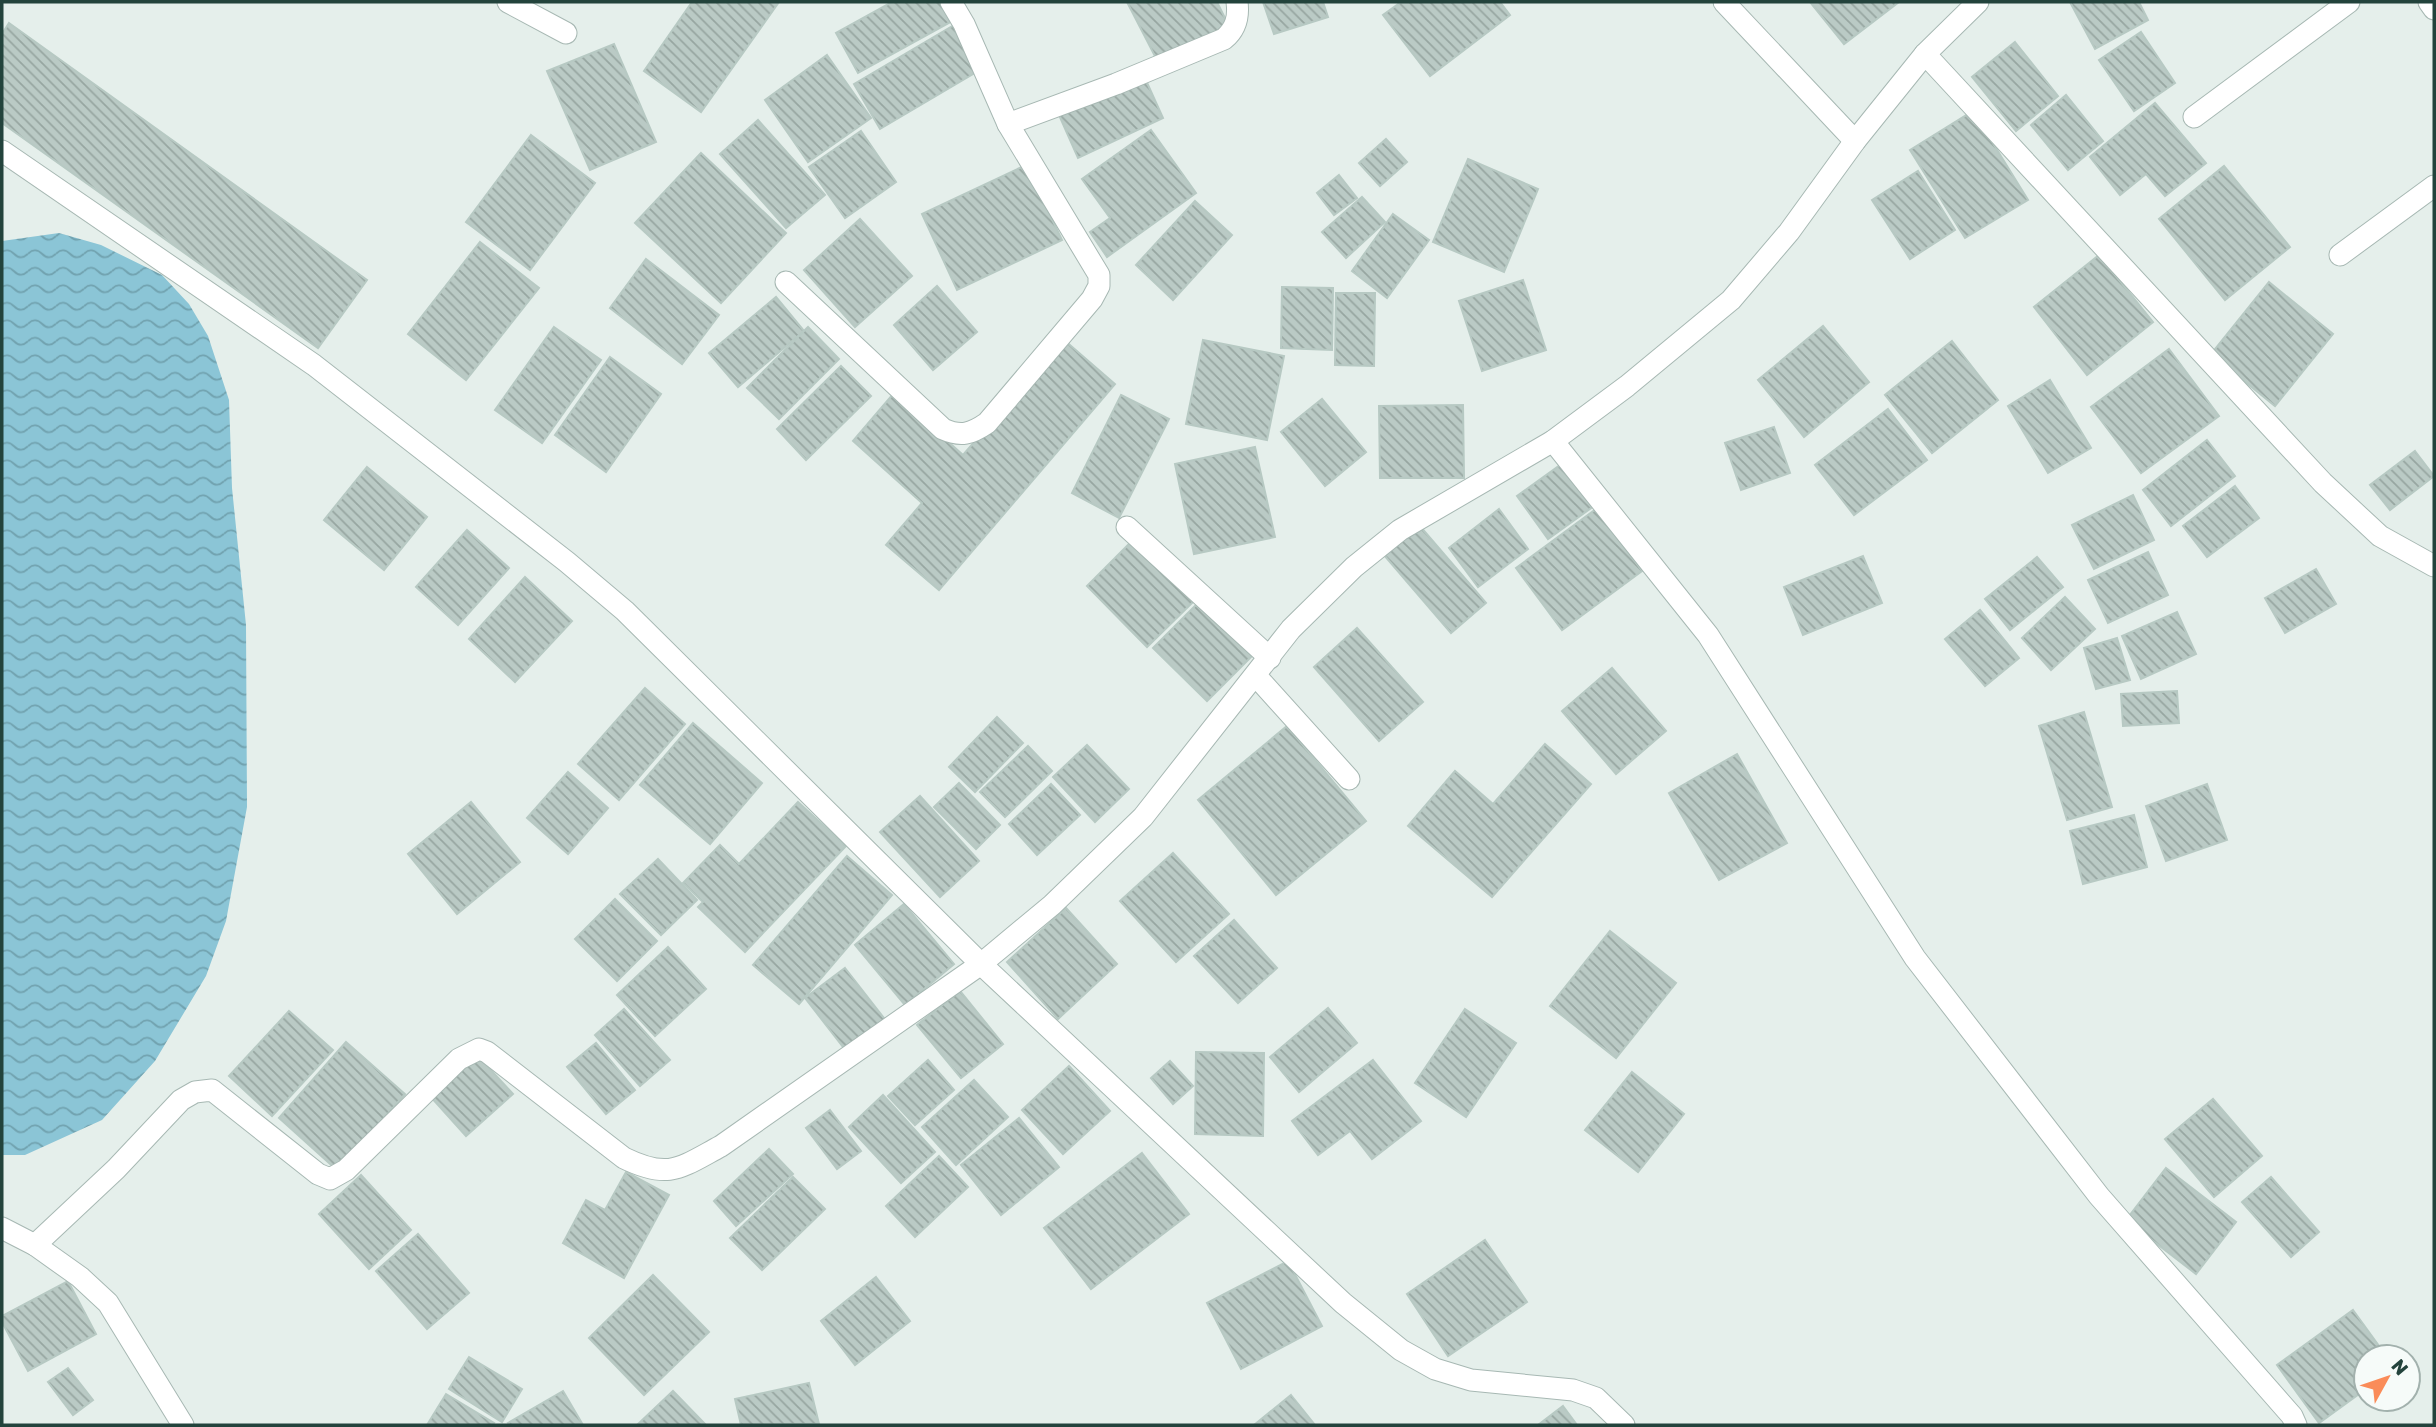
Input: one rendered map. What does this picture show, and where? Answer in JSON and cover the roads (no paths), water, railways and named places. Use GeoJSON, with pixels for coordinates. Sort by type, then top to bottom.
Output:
{"type":"FeatureCollection","features":[{"type":"Feature","properties":{"kind":"street"},"geometry":{"type":"LineString","coordinates":[[508,2],[566,33]]}},
{"type":"Feature","properties":{"kind":"street"},"geometry":{"type":"LineString","coordinates":[[786,282],[943,429],[957,436],[973,432],[987,423],[1092,299],[1099,286],[1099,275],[1008,124],[964,24],[951,2]]}},
{"type":"Feature","properties":{"kind":"street"},"geometry":{"type":"LineString","coordinates":[[1008,124],[1116,84],[1224,39],[1233,32],[1237,2]]}},
{"type":"Feature","properties":{"kind":"street"},"geometry":{"type":"LineString","coordinates":[[1724,2],[1855,141]]}},
{"type":"Feature","properties":{"kind":"street"},"geometry":{"type":"LineString","coordinates":[[35,1245],[116,1169],[181,1100],[195,1092],[212,1090],[318,1174],[330,1179],[346,1170],[459,1059],[480,1049],[624,1158],[648,1170],[665,1171],[687,1164],[732,1139],[981,964],[1052,905],[1143,817],[1291,629],[1354,567],[1400,530],[1553,441],[1627,386],[1731,300],[1789,232],[1855,141],[1925,54],[1978,2]]}},
{"type":"Feature","properties":{"kind":"street"},"geometry":{"type":"LineString","coordinates":[[2194,117],[2348,2]]}},
{"type":"Feature","properties":{"kind":"street"},"geometry":{"type":"LineString","coordinates":[[2429,2],[2434,9]]}},
{"type":"Feature","properties":{"kind":"street"},"geometry":{"type":"LineString","coordinates":[[1925,54],[2323,483],[2380,536],[2434,566]]}},
{"type":"Feature","properties":{"kind":"street"},"geometry":{"type":"LineString","coordinates":[[2,151],[314,365],[567,562],[625,611],[981,964],[1343,1303],[1401,1350],[1435,1369],[1471,1380],[1573,1390],[1596,1398],[1624,1425]]}},
{"type":"Feature","properties":{"kind":"street"},"geometry":{"type":"LineString","coordinates":[[2340,256],[2434,186]]}},
{"type":"Feature","properties":{"kind":"street"},"geometry":{"type":"LineString","coordinates":[[1553,441],[1708,635],[1916,958],[2099,1196],[2292,1416],[2295,1425]]}},
{"type":"Feature","properties":{"kind":"street"},"geometry":{"type":"LineString","coordinates":[[1127,527],[1270,658]]}},
{"type":"Feature","properties":{"kind":"street"},"geometry":{"type":"LineString","coordinates":[[1256,676],[1349,779]]}},
{"type":"Feature","properties":{"kind":"street"},"geometry":{"type":"LineString","coordinates":[[2,1228],[35,1245],[80,1277],[108,1303],[183,1425]]}},
{"type":"Feature","properties":{"kind":"water"},"geometry":{"type":"Polygon","coordinates":[[[59,233],[101,245],[162,275],[189,304],[208,336],[229,400],[232,488],[246,625],[247,807],[226,921],[206,976],[155,1061],[102,1120],[25,1155],[2,1155],[2,241],[59,233]]]}}]}
